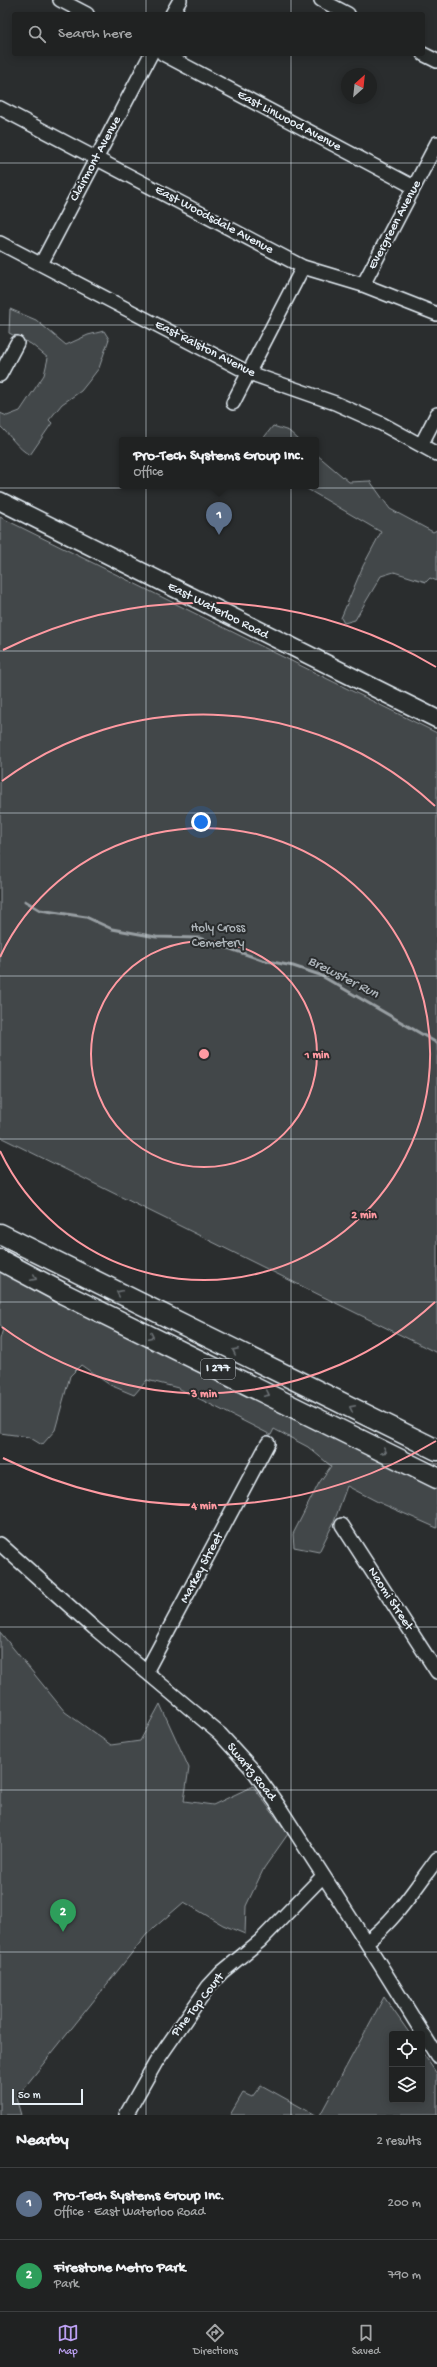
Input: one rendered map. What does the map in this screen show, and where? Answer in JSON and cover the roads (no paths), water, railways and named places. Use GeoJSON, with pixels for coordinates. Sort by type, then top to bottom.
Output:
{"type":"FeatureCollection","features":[{"type":"Feature","properties":{"kind":"highway","name":"I 277"},"geometry":{"type":"LineString","coordinates":[[0,1234],[437,1450]]}},
{"type":"Feature","properties":{"kind":"highway","name":"I 277"},"geometry":{"type":"LineString","coordinates":[[0,1260],[437,1478]]}},
{"type":"Feature","properties":{"kind":"main road","name":"East Waterloo Road"},"geometry":{"type":"LineString","coordinates":[[0,501],[437,719]]}},
{"type":"Feature","properties":{"kind":"street"},"geometry":{"type":"LineString","coordinates":[[60,0],[83,12]]}},
{"type":"Feature","properties":{"kind":"street"},"geometry":{"type":"LineString","coordinates":[[173,12],[180,0]]}},
{"type":"Feature","properties":{"kind":"street"},"geometry":{"type":"LineString","coordinates":[[321,0],[344,12]]}},
{"type":"Feature","properties":{"kind":"street"},"geometry":{"type":"LineString","coordinates":[[425,55],[437,61]]}},
{"type":"Feature","properties":{"kind":"street","name":"Clairmont Avenue"},"geometry":{"type":"LineString","coordinates":[[41,264],[150,56]]}},
{"type":"Feature","properties":{"kind":"street","name":"East Linwood Avenue"},"geometry":{"type":"LineString","coordinates":[[167,56],[414,187]]}},
{"type":"Feature","properties":{"kind":"street","name":"East Woodsdale Avenue"},"geometry":{"type":"LineString","coordinates":[[0,108],[304,267],[363,284],[437,314]]}},
{"type":"Feature","properties":{"kind":"street","name":"Evergreen Avenue"},"geometry":{"type":"LineString","coordinates":[[363,284],[437,143]]}},
{"type":"Feature","properties":{"kind":"street","name":"East Ralston Avenue"},"geometry":{"type":"LineString","coordinates":[[0,243],[249,373],[335,403],[437,454]]}},
{"type":"Feature","properties":{"kind":"street"},"geometry":{"type":"LineString","coordinates":[[233,403],[304,267]]}},
{"type":"Feature","properties":{"kind":"street"},"geometry":{"type":"LineString","coordinates":[[0,375],[17,343]]}},
{"type":"Feature","properties":{"kind":"street"},"geometry":{"type":"LineString","coordinates":[[421,445],[437,414]]}},
{"type":"Feature","properties":{"kind":"street","name":"Markey Street"},"geometry":{"type":"LineString","coordinates":[[146,1672],[268,1443]]}},
{"type":"Feature","properties":{"kind":"street","name":"Naomi Street"},"geometry":{"type":"LineString","coordinates":[[342,1525],[437,1672]]}},
{"type":"Feature","properties":{"kind":"street","name":"Swartz Road"},"geometry":{"type":"LineString","coordinates":[[0,1544],[146,1672],[220,1734],[244,1759],[278,1805],[437,2056]]}},
{"type":"Feature","properties":{"kind":"street"},"geometry":{"type":"LineString","coordinates":[[366,1942],[377,1934],[393,1916],[437,1859]]}},
{"type":"Feature","properties":{"kind":"street","name":"Pine Top Court"},"geometry":{"type":"LineString","coordinates":[[126,2115],[156,2062],[208,1987],[222,1972],[260,1941],[323,1876]]}},
{"type":"Feature","properties":{"kind":"waterway","name":"Brewster Run"},"geometry":{"type":"LineString","coordinates":[[25,901],[40,910],[86,917],[112,929],[156,937],[199,938],[262,960],[293,966],[320,975],[437,1043]]}},
{"type":"Feature","properties":{"kind":"place","name":"Pro-Tech Systems Group Inc."},"geometry":{"type":"Point","coordinates":[219,535]}},
{"type":"Feature","properties":{"kind":"place","name":"Firestone Metro Park"},"geometry":{"type":"Point","coordinates":[63,1932]}},
{"type":"Feature","properties":{"kind":"park label","name":"Holy Cross Cemetery"},"geometry":{"type":"Point","coordinates":[218,936]}}]}
